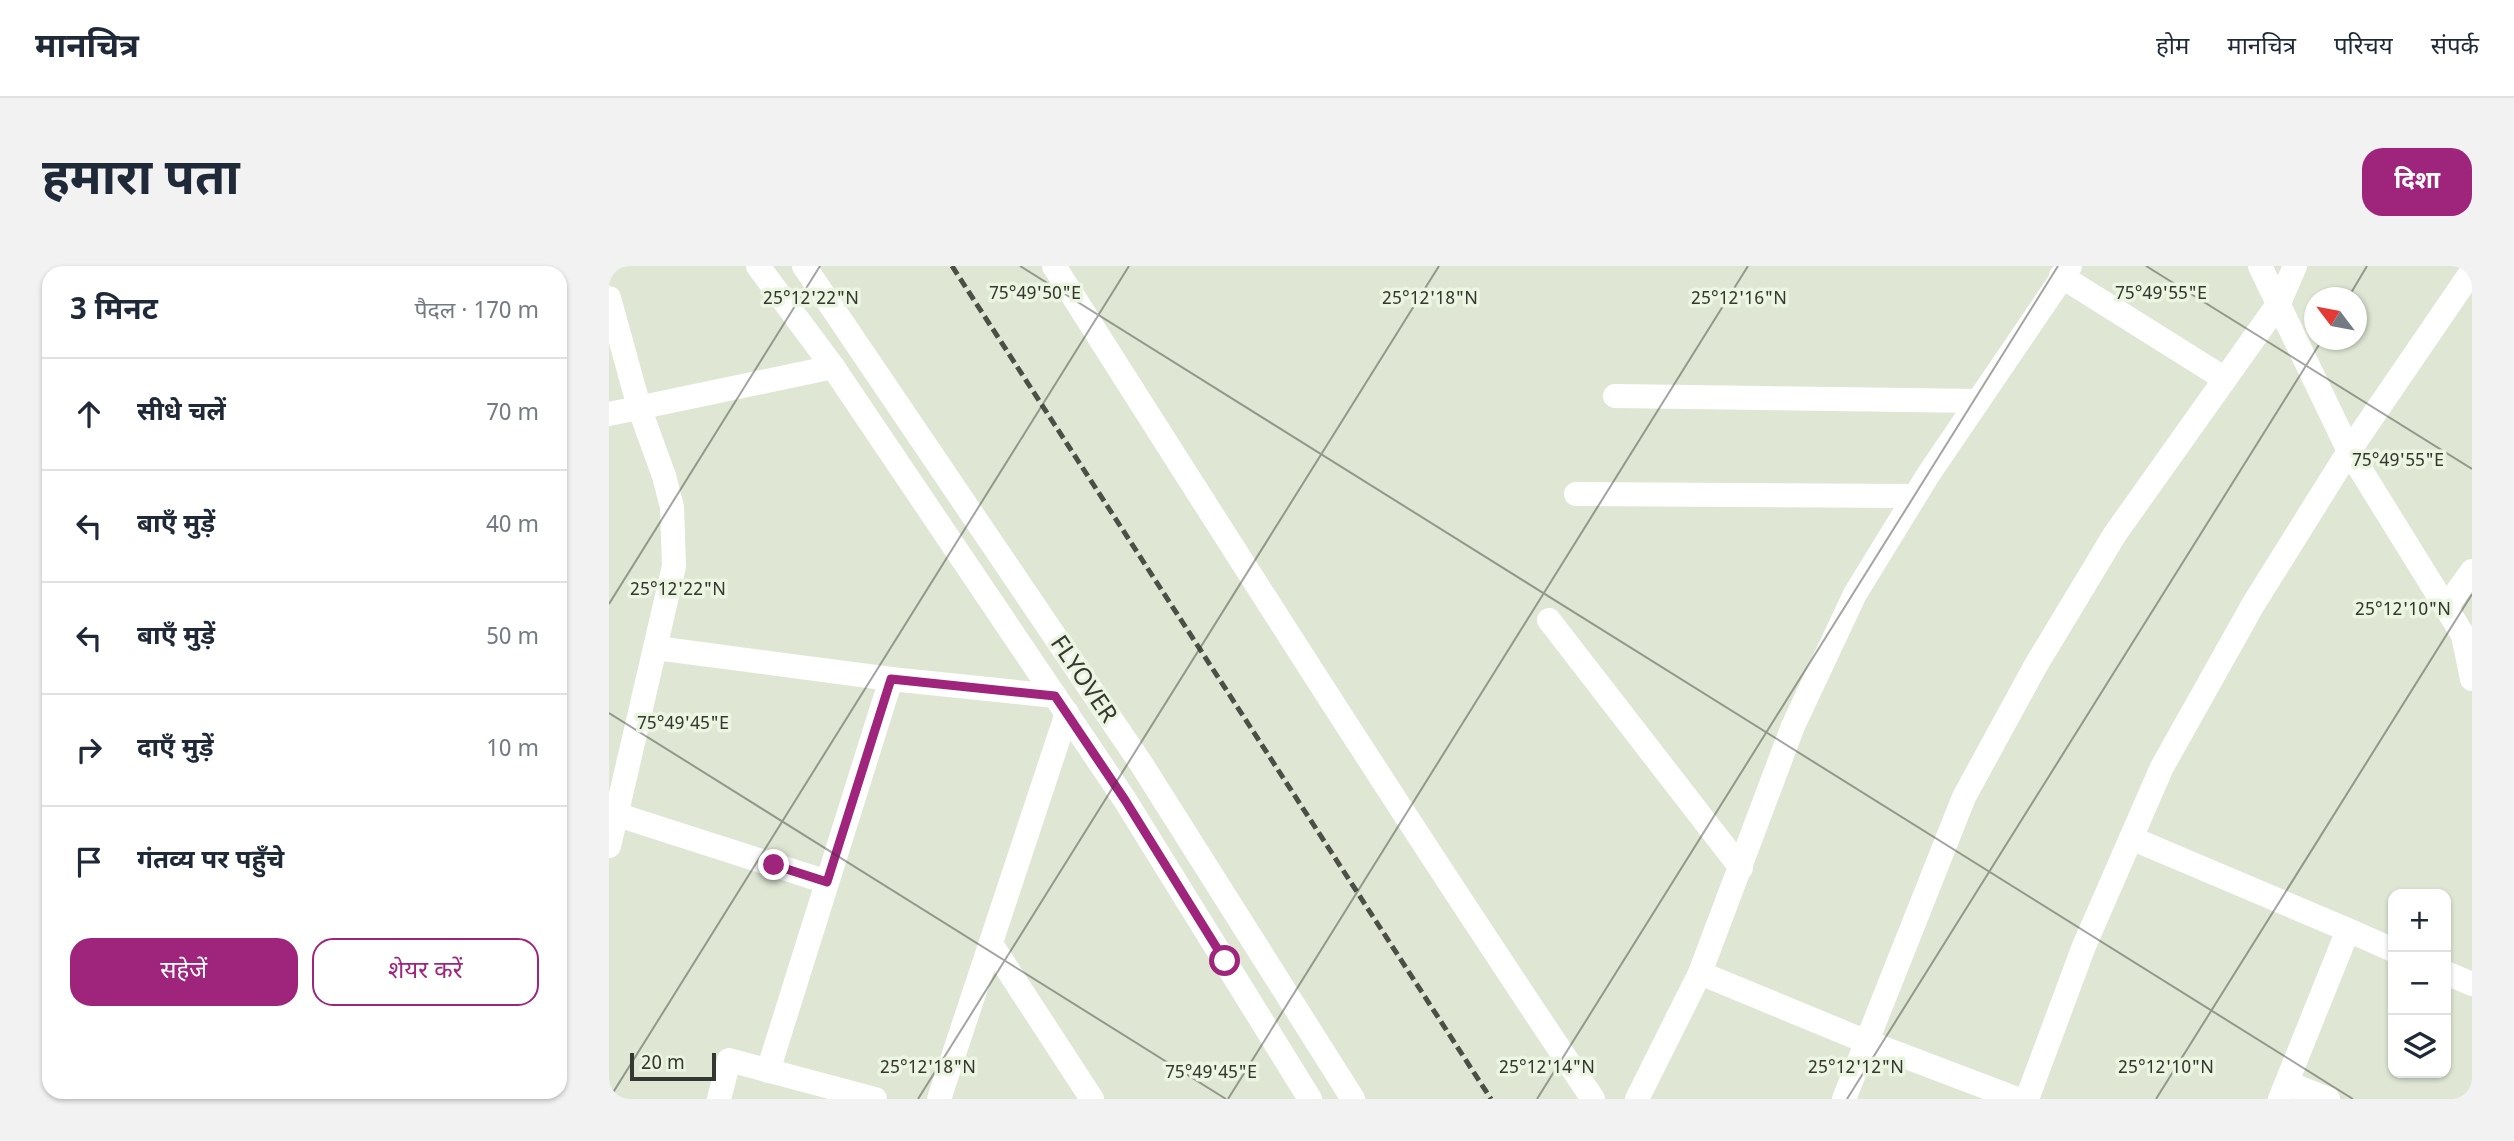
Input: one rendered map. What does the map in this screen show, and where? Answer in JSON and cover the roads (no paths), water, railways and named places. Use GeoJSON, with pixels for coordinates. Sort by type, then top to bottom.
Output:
{"type":"FeatureCollection","features":[{"type":"Feature","properties":{"kind":"street"},"geometry":{"type":"LineString","coordinates":[[758,266],[832,367],[1132,811],[1310,1099]]}},
{"type":"Feature","properties":{"kind":"street","name":"FLYOVER"},"geometry":{"type":"LineString","coordinates":[[804,266],[1142,765],[1353,1099]]}},
{"type":"Feature","properties":{"kind":"street"},"geometry":{"type":"LineString","coordinates":[[1053,266],[1344,724],[1593,1099]]}},
{"type":"Feature","properties":{"kind":"street"},"geometry":{"type":"LineString","coordinates":[[2260,266],[2349,451],[2468,639],[2472,679]]}},
{"type":"Feature","properties":{"kind":"street"},"geometry":{"type":"LineString","coordinates":[[1845,1099],[1964,797],[2036,665],[2115,534],[2279,303],[2295,266]]}},
{"type":"Feature","properties":{"kind":"street"},"geometry":{"type":"LineString","coordinates":[[1637,1099],[1700,973],[1793,726],[1855,594],[1914,496],[2065,271],[2225,379]]}},
{"type":"Feature","properties":{"kind":"street"},"geometry":{"type":"LineString","coordinates":[[2027,1099],[2084,946],[2162,767],[2247,615],[2349,451],[2472,271]]}},
{"type":"Feature","properties":{"kind":"street"},"geometry":{"type":"LineString","coordinates":[[609,298],[639,407],[664,476],[672,507],[674,566],[609,846]]}},
{"type":"Feature","properties":{"kind":"street"},"geometry":{"type":"LineString","coordinates":[[609,414],[832,367]]}},
{"type":"Feature","properties":{"kind":"street"},"geometry":{"type":"LineString","coordinates":[[1615,396],[1978,401]]}},
{"type":"Feature","properties":{"kind":"street"},"geometry":{"type":"LineString","coordinates":[[1576,494],[1914,496]]}},
{"type":"Feature","properties":{"kind":"street"},"geometry":{"type":"LineString","coordinates":[[2447,606],[2472,571]]}},
{"type":"Feature","properties":{"kind":"street"},"geometry":{"type":"LineString","coordinates":[[1549,620],[1741,868]]}},
{"type":"Feature","properties":{"kind":"street"},"geometry":{"type":"LineString","coordinates":[[656,648],[1061,705]]}},
{"type":"Feature","properties":{"kind":"street"},"geometry":{"type":"LineString","coordinates":[[768,1071],[891,679]]}},
{"type":"Feature","properties":{"kind":"street"},"geometry":{"type":"LineString","coordinates":[[939,1099],[991,944],[1061,705]]}},
{"type":"Feature","properties":{"kind":"street"},"geometry":{"type":"LineString","coordinates":[[615,814],[827,882]]}},
{"type":"Feature","properties":{"kind":"street"},"geometry":{"type":"LineString","coordinates":[[2131,838],[2388,948]]}},
{"type":"Feature","properties":{"kind":"street"},"geometry":{"type":"LineString","coordinates":[[2328,1099],[2284,1091],[2348,930]]}},
{"type":"Feature","properties":{"kind":"street"},"geometry":{"type":"LineString","coordinates":[[991,944],[1093,1099]]}},
{"type":"Feature","properties":{"kind":"street"},"geometry":{"type":"LineString","coordinates":[[1700,973],[1867,1042],[2017,1099]]}},
{"type":"Feature","properties":{"kind":"street"},"geometry":{"type":"LineString","coordinates":[[2451,975],[2472,984]]}},
{"type":"Feature","properties":{"kind":"street"},"geometry":{"type":"LineString","coordinates":[[719,1099],[729,1060],[875,1099]]}},
{"type":"Feature","properties":{"kind":"railway"},"geometry":{"type":"LineString","coordinates":[[952,266],[1491,1099]]}}]}
